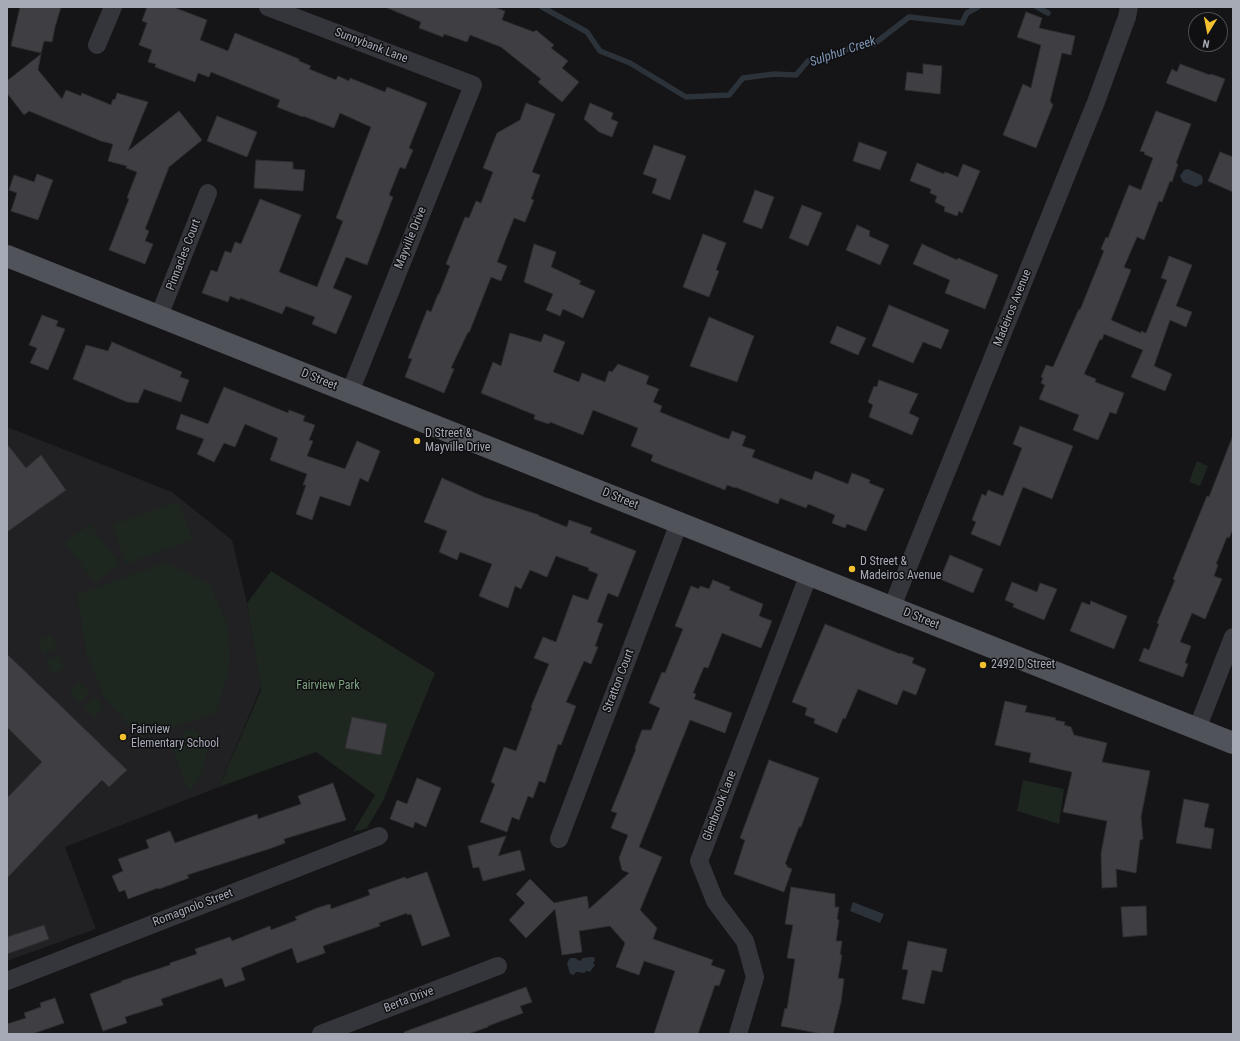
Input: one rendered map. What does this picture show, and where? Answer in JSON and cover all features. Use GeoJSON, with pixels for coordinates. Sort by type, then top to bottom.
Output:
{"type":"FeatureCollection","features":[{"type":"Feature","properties":{"kind":"main road","name":"D Street"},"geometry":{"type":"LineString","coordinates":[[7,256],[1233,742]]}},
{"type":"Feature","properties":{"kind":"street"},"geometry":{"type":"LineString","coordinates":[[97,46],[113,7]]}},
{"type":"Feature","properties":{"kind":"street","name":"Sunnybank Lane"},"geometry":{"type":"LineString","coordinates":[[268,7],[473,85]]}},
{"type":"Feature","properties":{"kind":"street","name":"Madeiros Avenue"},"geometry":{"type":"LineString","coordinates":[[892,607],[1096,102],[1127,17],[1129,7]]}},
{"type":"Feature","properties":{"kind":"street","name":"Mayville Drive"},"geometry":{"type":"LineString","coordinates":[[350,392],[473,85]]}},
{"type":"Feature","properties":{"kind":"street","name":"Pinnacles Court"},"geometry":{"type":"LineString","coordinates":[[159,316],[208,193]]}},
{"type":"Feature","properties":{"kind":"street","name":"Stratton Court"},"geometry":{"type":"LineString","coordinates":[[559,838],[679,523]]}},
{"type":"Feature","properties":{"kind":"street","name":"Glenbrook Lane"},"geometry":{"type":"LineString","coordinates":[[738,1034],[755,977],[745,941],[715,901],[699,861],[809,574]]}},
{"type":"Feature","properties":{"kind":"street"},"geometry":{"type":"LineString","coordinates":[[1197,729],[1233,637]]}},
{"type":"Feature","properties":{"kind":"street","name":"Romagnolo Street"},"geometry":{"type":"LineString","coordinates":[[7,981],[379,836]]}},
{"type":"Feature","properties":{"kind":"street","name":"Berta Drive"},"geometry":{"type":"LineString","coordinates":[[321,1034],[498,966]]}},
{"type":"Feature","properties":{"kind":"shaded area"},"geometry":{"type":"Polygon","coordinates":[[[1188,169],[1201,175],[1203,178],[1202,184],[1196,187],[1183,182],[1180,176],[1184,170],[1188,169]]]}},
{"type":"Feature","properties":{"kind":"shaded area","name":"Fairview Elementary School"},"geometry":{"type":"Polygon","coordinates":[[[7,427],[172,492],[232,540],[247,603],[261,687],[219,787],[65,847],[96,929],[7,961],[7,427]]]}},
{"type":"Feature","properties":{"kind":"shaded area"},"geometry":{"type":"Polygon","coordinates":[[[853,902],[884,914],[880,923],[850,911],[853,902]]]}},
{"type":"Feature","properties":{"kind":"shaded area"},"geometry":{"type":"Polygon","coordinates":[[[594,957],[595,960],[593,963],[595,965],[590,972],[576,972],[574,975],[570,974],[567,963],[570,958],[575,958],[580,961],[583,958],[594,957]]]}},
{"type":"Feature","properties":{"kind":"green space"},"geometry":{"type":"Polygon","coordinates":[[[1197,461],[1208,466],[1200,486],[1189,482],[1197,461]]]}},
{"type":"Feature","properties":{"kind":"green space"},"geometry":{"type":"Polygon","coordinates":[[[178,501],[193,540],[126,564],[112,525],[178,501]]]}},
{"type":"Feature","properties":{"kind":"green space"},"geometry":{"type":"Polygon","coordinates":[[[90,524],[120,564],[95,583],[64,543],[90,524]]]}},
{"type":"Feature","properties":{"kind":"green space"},"geometry":{"type":"Polygon","coordinates":[[[167,562],[210,584],[228,626],[230,658],[228,675],[216,713],[140,738],[104,698],[86,653],[77,594],[167,562]]]}},
{"type":"Feature","properties":{"kind":"green space","name":"Fairview Park"},"geometry":{"type":"Polygon","coordinates":[[[271,571],[435,673],[383,801],[367,828],[353,832],[375,795],[316,752],[219,787],[261,690],[247,603],[271,571]]]}},
{"type":"Feature","properties":{"kind":"green space"},"geometry":{"type":"Polygon","coordinates":[[[52,634],[57,648],[43,654],[38,640],[52,634]]]}},
{"type":"Feature","properties":{"kind":"green space"},"geometry":{"type":"Polygon","coordinates":[[[59,654],[65,669],[52,674],[45,661],[59,654]]]}},
{"type":"Feature","properties":{"kind":"green space"},"geometry":{"type":"Polygon","coordinates":[[[79,682],[90,693],[79,703],[69,692],[79,682]]]}},
{"type":"Feature","properties":{"kind":"green space"},"geometry":{"type":"Polygon","coordinates":[[[94,696],[104,707],[94,717],[83,706],[94,696]]]}},
{"type":"Feature","properties":{"kind":"green space"},"geometry":{"type":"Polygon","coordinates":[[[193,729],[205,736],[206,755],[200,777],[192,789],[188,790],[172,748],[185,730],[193,729]]]}},
{"type":"Feature","properties":{"kind":"green space"},"geometry":{"type":"Polygon","coordinates":[[[1023,780],[1064,789],[1059,824],[1017,811],[1023,780]]]}},
{"type":"Feature","properties":{"kind":"building"},"geometry":{"type":"Polygon","coordinates":[[[20,7],[61,7],[52,42],[44,41],[41,53],[11,46],[20,7]]]}},
{"type":"Feature","properties":{"kind":"building"},"geometry":{"type":"Polygon","coordinates":[[[147,7],[173,7],[207,20],[200,40],[228,51],[235,33],[299,59],[299,61],[311,66],[309,69],[336,80],[338,76],[349,81],[350,78],[385,92],[387,87],[427,103],[409,148],[413,150],[405,169],[400,167],[389,195],[393,197],[367,265],[346,257],[333,288],[352,296],[336,334],[312,324],[315,317],[286,306],[282,314],[240,298],[240,300],[230,296],[228,302],[202,293],[211,270],[217,272],[225,251],[231,253],[235,242],[241,244],[260,199],[301,215],[279,272],[317,287],[343,221],[336,218],[371,127],[340,113],[334,128],[277,107],[280,100],[211,72],[209,77],[198,73],[195,82],[155,67],[156,64],[148,62],[152,50],[139,45],[147,23],[142,21],[147,7]]]}},
{"type":"Feature","properties":{"kind":"building"},"geometry":{"type":"Polygon","coordinates":[[[385,7],[494,7],[505,11],[502,20],[534,32],[536,30],[554,45],[551,48],[568,61],[562,68],[579,82],[562,102],[538,82],[541,79],[501,47],[470,35],[467,42],[444,34],[443,37],[419,28],[421,22],[385,7]]]}},
{"type":"Feature","properties":{"kind":"building"},"geometry":{"type":"Polygon","coordinates":[[[1026,12],[1042,18],[1039,28],[1075,36],[1071,55],[1062,53],[1050,101],[1053,105],[1036,148],[1003,135],[1023,84],[1031,88],[1041,45],[1017,37],[1026,12]]]}},
{"type":"Feature","properties":{"kind":"building"},"geometry":{"type":"Polygon","coordinates":[[[41,54],[38,70],[62,99],[66,90],[81,96],[82,93],[111,105],[113,99],[115,100],[117,93],[148,102],[128,151],[179,111],[202,140],[169,167],[145,229],[149,231],[145,241],[153,244],[145,264],[109,250],[129,199],[127,198],[137,172],[126,168],[127,166],[108,161],[113,144],[101,141],[29,111],[24,115],[7,93],[7,81],[41,54]]]}},
{"type":"Feature","properties":{"kind":"building"},"geometry":{"type":"Polygon","coordinates":[[[923,64],[942,66],[940,94],[905,90],[907,72],[923,74],[923,64]]]}},
{"type":"Feature","properties":{"kind":"building"},"geometry":{"type":"Polygon","coordinates":[[[1180,64],[1225,79],[1216,102],[1166,83],[1172,69],[1177,72],[1180,64]]]}},
{"type":"Feature","properties":{"kind":"building"},"geometry":{"type":"Polygon","coordinates":[[[526,103],[555,114],[532,172],[540,175],[531,199],[534,200],[525,222],[514,218],[497,262],[507,266],[501,281],[491,277],[469,333],[468,332],[451,368],[454,369],[444,393],[405,377],[412,359],[408,358],[427,310],[431,312],[439,294],[450,266],[446,264],[465,217],[469,218],[476,201],[481,203],[493,172],[483,168],[497,133],[520,120],[526,103]]]}},
{"type":"Feature","properties":{"kind":"building"},"geometry":{"type":"Polygon","coordinates":[[[590,103],[613,113],[611,119],[618,122],[612,137],[599,132],[584,119],[590,103]]]}},
{"type":"Feature","properties":{"kind":"building"},"geometry":{"type":"Polygon","coordinates":[[[1156,111],[1191,124],[1176,163],[1178,164],[1172,182],[1170,181],[1162,202],[1159,201],[1144,240],[1137,237],[1124,267],[1131,270],[1111,320],[1141,333],[1141,331],[1146,333],[1167,280],[1161,278],[1169,256],[1192,265],[1176,306],[1192,312],[1186,327],[1170,320],[1154,366],[1172,374],[1165,391],[1131,377],[1143,350],[1104,334],[1102,340],[1100,339],[1084,374],[1096,379],[1095,382],[1124,393],[1116,414],[1110,412],[1098,440],[1073,430],[1079,415],[1039,399],[1045,385],[1041,383],[1043,378],[1041,377],[1046,365],[1053,367],[1079,309],[1080,310],[1104,251],[1101,249],[1106,237],[1108,238],[1129,185],[1141,190],[1153,158],[1144,154],[1145,152],[1140,151],[1156,111]]]}},
{"type":"Feature","properties":{"kind":"building"},"geometry":{"type":"Polygon","coordinates":[[[217,116],[257,132],[247,157],[207,141],[217,116]]]}},
{"type":"Feature","properties":{"kind":"building"},"geometry":{"type":"Polygon","coordinates":[[[859,142],[887,152],[880,170],[853,161],[859,142]]]}},
{"type":"Feature","properties":{"kind":"building"},"geometry":{"type":"Polygon","coordinates":[[[654,145],[686,156],[670,200],[652,193],[657,179],[643,174],[654,145]]]}},
{"type":"Feature","properties":{"kind":"building"},"geometry":{"type":"Polygon","coordinates":[[[1220,152],[1233,157],[1233,192],[1208,181],[1220,152]]]}},
{"type":"Feature","properties":{"kind":"building"},"geometry":{"type":"Polygon","coordinates":[[[256,160],[293,162],[293,169],[305,170],[303,191],[254,188],[256,160]]]}},
{"type":"Feature","properties":{"kind":"building"},"geometry":{"type":"Polygon","coordinates":[[[917,163],[944,174],[945,172],[958,177],[963,164],[980,171],[962,213],[959,211],[957,216],[944,211],[945,207],[935,202],[937,196],[930,193],[931,189],[910,181],[917,163]]]}},
{"type":"Feature","properties":{"kind":"building"},"geometry":{"type":"Polygon","coordinates":[[[37,174],[53,180],[38,220],[11,211],[17,193],[9,190],[14,175],[34,182],[37,174]]]}},
{"type":"Feature","properties":{"kind":"building"},"geometry":{"type":"Polygon","coordinates":[[[755,190],[774,197],[762,229],[743,222],[755,190]]]}},
{"type":"Feature","properties":{"kind":"building"},"geometry":{"type":"Polygon","coordinates":[[[802,205],[822,213],[808,246],[789,238],[802,205]]]}},
{"type":"Feature","properties":{"kind":"building"},"geometry":{"type":"Polygon","coordinates":[[[857,225],[870,231],[869,236],[889,245],[880,265],[846,250],[857,225]]]}},
{"type":"Feature","properties":{"kind":"building"},"geometry":{"type":"Polygon","coordinates":[[[703,234],[726,243],[716,270],[719,271],[709,297],[683,287],[703,234]]]}},
{"type":"Feature","properties":{"kind":"building"},"geometry":{"type":"Polygon","coordinates":[[[534,244],[556,252],[551,267],[581,281],[579,284],[595,291],[583,318],[563,309],[560,316],[546,310],[553,294],[524,282],[534,244]]]}},
{"type":"Feature","properties":{"kind":"building"},"geometry":{"type":"Polygon","coordinates":[[[922,244],[957,260],[958,258],[998,275],[985,309],[945,293],[950,280],[913,264],[922,244]]]}},
{"type":"Feature","properties":{"kind":"building"},"geometry":{"type":"Polygon","coordinates":[[[889,305],[949,330],[941,349],[923,342],[913,363],[872,346],[889,305]]]}},
{"type":"Feature","properties":{"kind":"building"},"geometry":{"type":"Polygon","coordinates":[[[42,315],[58,321],[56,326],[65,329],[48,370],[30,363],[37,348],[29,345],[42,315]]]}},
{"type":"Feature","properties":{"kind":"building"},"geometry":{"type":"Polygon","coordinates":[[[709,317],[754,336],[737,382],[690,366],[709,317]]]}},
{"type":"Feature","properties":{"kind":"building"},"geometry":{"type":"Polygon","coordinates":[[[837,326],[866,338],[858,355],[830,343],[837,326]]]}},
{"type":"Feature","properties":{"kind":"building"},"geometry":{"type":"Polygon","coordinates":[[[510,333],[541,342],[544,334],[565,342],[553,372],[579,382],[582,373],[605,382],[609,371],[612,372],[618,364],[649,376],[646,384],[659,389],[653,402],[662,406],[660,412],[729,439],[732,431],[746,436],[742,446],[755,450],[752,457],[812,480],[815,471],[848,484],[852,473],[870,480],[869,483],[884,489],[866,531],[847,524],[845,528],[832,523],[835,515],[808,504],[806,508],[780,498],[778,504],[727,485],[725,490],[651,461],[653,455],[631,446],[638,428],[593,410],[583,435],[550,422],[549,424],[534,419],[535,415],[481,393],[493,362],[501,366],[510,333]]]}},
{"type":"Feature","properties":{"kind":"building"},"geometry":{"type":"Polygon","coordinates":[[[112,342],[182,372],[180,377],[189,380],[181,402],[144,389],[138,403],[127,402],[73,379],[86,345],[108,351],[112,342]]]}},
{"type":"Feature","properties":{"kind":"building"},"geometry":{"type":"Polygon","coordinates":[[[879,380],[918,394],[909,413],[919,418],[912,435],[869,417],[873,405],[868,402],[874,386],[877,387],[879,380]]]}},
{"type":"Feature","properties":{"kind":"building"},"geometry":{"type":"Polygon","coordinates":[[[224,387],[288,413],[289,410],[305,416],[303,421],[315,425],[309,440],[313,441],[307,456],[345,469],[357,441],[380,451],[368,482],[360,478],[350,506],[320,496],[312,520],[296,514],[306,485],[303,485],[307,474],[270,460],[278,438],[245,424],[235,447],[224,443],[214,462],[197,454],[204,439],[176,429],[181,414],[208,424],[224,387]]]}},
{"type":"Feature","properties":{"kind":"building"},"geometry":{"type":"Polygon","coordinates":[[[1020,426],[1073,446],[1052,499],[1023,487],[1000,546],[971,534],[976,522],[972,520],[982,494],[986,496],[988,490],[1003,496],[1022,448],[1013,444],[1020,426]]]}},
{"type":"Feature","properties":{"kind":"building"},"geometry":{"type":"Polygon","coordinates":[[[1232,438],[1233,529],[1229,538],[1227,537],[1216,564],[1218,565],[1214,576],[1222,579],[1205,619],[1192,613],[1180,642],[1191,646],[1185,663],[1188,664],[1183,677],[1139,661],[1144,648],[1149,650],[1159,624],[1157,623],[1175,580],[1173,579],[1207,496],[1209,497],[1232,438]]]}},
{"type":"Feature","properties":{"kind":"building"},"geometry":{"type":"Polygon","coordinates":[[[7,444],[26,468],[41,455],[66,490],[7,532],[7,444]]]}},
{"type":"Feature","properties":{"kind":"building"},"geometry":{"type":"Polygon","coordinates":[[[442,478],[484,497],[539,515],[567,527],[569,520],[592,528],[590,533],[636,551],[618,597],[608,593],[597,622],[603,624],[595,646],[598,647],[591,664],[584,661],[566,702],[576,706],[561,745],[558,744],[545,783],[539,781],[533,798],[528,796],[519,820],[512,817],[507,832],[480,822],[495,784],[491,782],[504,747],[516,751],[532,708],[531,707],[549,664],[534,658],[543,637],[556,642],[573,595],[588,600],[598,574],[588,570],[589,568],[556,556],[547,577],[530,570],[521,589],[515,586],[508,608],[479,596],[492,564],[460,552],[457,560],[439,552],[447,531],[424,522],[442,478]]]}},
{"type":"Feature","properties":{"kind":"building"},"geometry":{"type":"Polygon","coordinates":[[[950,555],[983,569],[973,593],[940,579],[950,555]]]}},
{"type":"Feature","properties":{"kind":"building"},"geometry":{"type":"Polygon","coordinates":[[[713,580],[730,587],[729,590],[763,604],[759,616],[772,621],[761,648],[722,633],[708,668],[704,667],[693,693],[696,694],[694,699],[732,713],[725,733],[690,720],[639,847],[662,857],[640,910],[657,928],[653,939],[713,960],[711,965],[725,970],[719,986],[715,985],[698,1034],[654,1034],[675,971],[644,961],[639,975],[616,967],[625,943],[610,926],[579,931],[582,952],[562,955],[555,909],[526,938],[509,920],[525,903],[516,894],[530,879],[554,903],[587,896],[589,909],[629,873],[622,870],[619,858],[628,835],[611,828],[617,813],[611,811],[642,730],[651,730],[660,708],[649,703],[662,672],[665,673],[683,629],[675,626],[691,586],[699,589],[700,586],[709,589],[713,580]]]}},
{"type":"Feature","properties":{"kind":"building"},"geometry":{"type":"Polygon","coordinates":[[[1012,582],[1037,592],[1040,583],[1057,589],[1044,620],[1013,607],[1014,604],[1005,600],[1012,582]]]}},
{"type":"Feature","properties":{"kind":"building"},"geometry":{"type":"Polygon","coordinates":[[[1091,601],[1127,616],[1114,649],[1070,631],[1082,602],[1090,605],[1091,601]]]}},
{"type":"Feature","properties":{"kind":"building"},"geometry":{"type":"Polygon","coordinates":[[[825,624],[900,654],[914,658],[912,663],[926,669],[916,695],[903,690],[897,705],[858,689],[837,733],[814,723],[815,719],[805,715],[807,708],[792,702],[825,624]]]}},
{"type":"Feature","properties":{"kind":"building"},"geometry":{"type":"Polygon","coordinates":[[[7,654],[127,770],[109,787],[102,780],[7,878],[7,798],[42,762],[7,727],[7,654]]]}},
{"type":"Feature","properties":{"kind":"building"},"geometry":{"type":"Polygon","coordinates":[[[1005,701],[1027,706],[1025,712],[1056,718],[1055,720],[1065,722],[1064,725],[1071,727],[1074,735],[1107,743],[1102,762],[1150,771],[1141,817],[1143,839],[1140,840],[1136,873],[1116,869],[1117,887],[1102,888],[1101,854],[1107,821],[1063,812],[1072,772],[1029,762],[1031,753],[995,745],[1005,701]]]}},
{"type":"Feature","properties":{"kind":"building"},"geometry":{"type":"Polygon","coordinates":[[[352,717],[387,724],[381,755],[345,748],[352,717]]]}},
{"type":"Feature","properties":{"kind":"building"},"geometry":{"type":"Polygon","coordinates":[[[769,760],[819,778],[801,827],[799,827],[785,864],[787,867],[792,869],[784,892],[734,874],[745,840],[740,838],[769,760]]]}},
{"type":"Feature","properties":{"kind":"building"},"geometry":{"type":"Polygon","coordinates":[[[417,778],[441,788],[426,827],[415,822],[413,828],[390,819],[397,800],[407,804],[417,778]]]}},
{"type":"Feature","properties":{"kind":"building"},"geometry":{"type":"Polygon","coordinates":[[[333,783],[346,820],[284,839],[285,843],[272,848],[187,875],[189,878],[128,899],[125,890],[119,892],[112,876],[123,871],[118,859],[149,848],[146,840],[170,831],[175,843],[257,814],[258,819],[301,804],[298,796],[333,783]]]}},
{"type":"Feature","properties":{"kind":"building"},"geometry":{"type":"Polygon","coordinates":[[[1184,799],[1209,804],[1204,827],[1214,829],[1211,849],[1176,843],[1184,799]]]}},
{"type":"Feature","properties":{"kind":"building"},"geometry":{"type":"Polygon","coordinates":[[[506,836],[498,856],[520,850],[525,870],[483,881],[479,867],[473,868],[468,846],[506,836]]]}},
{"type":"Feature","properties":{"kind":"building"},"geometry":{"type":"Polygon","coordinates":[[[427,872],[450,936],[422,946],[411,914],[407,915],[407,913],[379,923],[380,926],[323,946],[325,953],[297,963],[292,948],[241,968],[245,980],[225,987],[222,978],[161,999],[163,1005],[125,1017],[127,1023],[103,1031],[90,994],[122,982],[121,981],[170,965],[170,963],[197,954],[195,949],[230,937],[232,941],[270,926],[271,930],[297,920],[295,917],[317,908],[330,904],[331,909],[370,895],[368,890],[405,877],[406,879],[427,872]]]}},
{"type":"Feature","properties":{"kind":"building"},"geometry":{"type":"Polygon","coordinates":[[[791,887],[835,894],[835,907],[839,907],[836,941],[842,941],[840,955],[842,955],[838,978],[844,979],[841,1002],[833,1034],[822,1034],[781,1026],[785,1008],[787,1009],[795,959],[787,958],[793,925],[785,924],[791,887]]]}},
{"type":"Feature","properties":{"kind":"building"},"geometry":{"type":"Polygon","coordinates":[[[1146,906],[1147,935],[1123,937],[1121,907],[1146,906]]]}},
{"type":"Feature","properties":{"kind":"building"},"geometry":{"type":"Polygon","coordinates":[[[44,925],[49,939],[7,954],[7,937],[44,925]]]}},
{"type":"Feature","properties":{"kind":"building"},"geometry":{"type":"Polygon","coordinates":[[[908,941],[947,949],[942,972],[932,970],[924,1004],[902,999],[908,970],[902,969],[908,941]]]}},
{"type":"Feature","properties":{"kind":"building"},"geometry":{"type":"Polygon","coordinates":[[[526,987],[532,1002],[520,1006],[523,1013],[488,1027],[468,1034],[405,1034],[404,1032],[526,987]]]}},
{"type":"Feature","properties":{"kind":"building"},"geometry":{"type":"Polygon","coordinates":[[[55,998],[64,1023],[32,1034],[7,1034],[7,1024],[26,1018],[24,1013],[41,1007],[40,1003],[55,998]]]}},
{"type":"Feature","properties":{"kind":"waterway","name":"Sulphur Creek"},"geometry":{"type":"LineString","coordinates":[[542,7],[587,32],[600,51],[630,63],[686,97],[729,95],[743,78],[774,74],[796,75],[808,61],[858,46],[874,44],[909,17],[962,23],[967,13],[978,7]]}},
{"type":"Feature","properties":{"kind":"waterway","name":"Sulphur Creek"},"geometry":{"type":"LineString","coordinates":[[1037,7],[1048,13]]}},
{"type":"Feature","properties":{"kind":"place","name":"D Street & Mayville Drive"},"geometry":{"type":"Point","coordinates":[417,441]}},
{"type":"Feature","properties":{"kind":"place","name":"D Street & Madeiros Avenue"},"geometry":{"type":"Point","coordinates":[852,569]}},
{"type":"Feature","properties":{"kind":"place","name":"2492 D Street"},"geometry":{"type":"Point","coordinates":[983,665]}},
{"type":"Feature","properties":{"kind":"place","name":"Fairview Elementary School"},"geometry":{"type":"Point","coordinates":[123,737]}}]}
